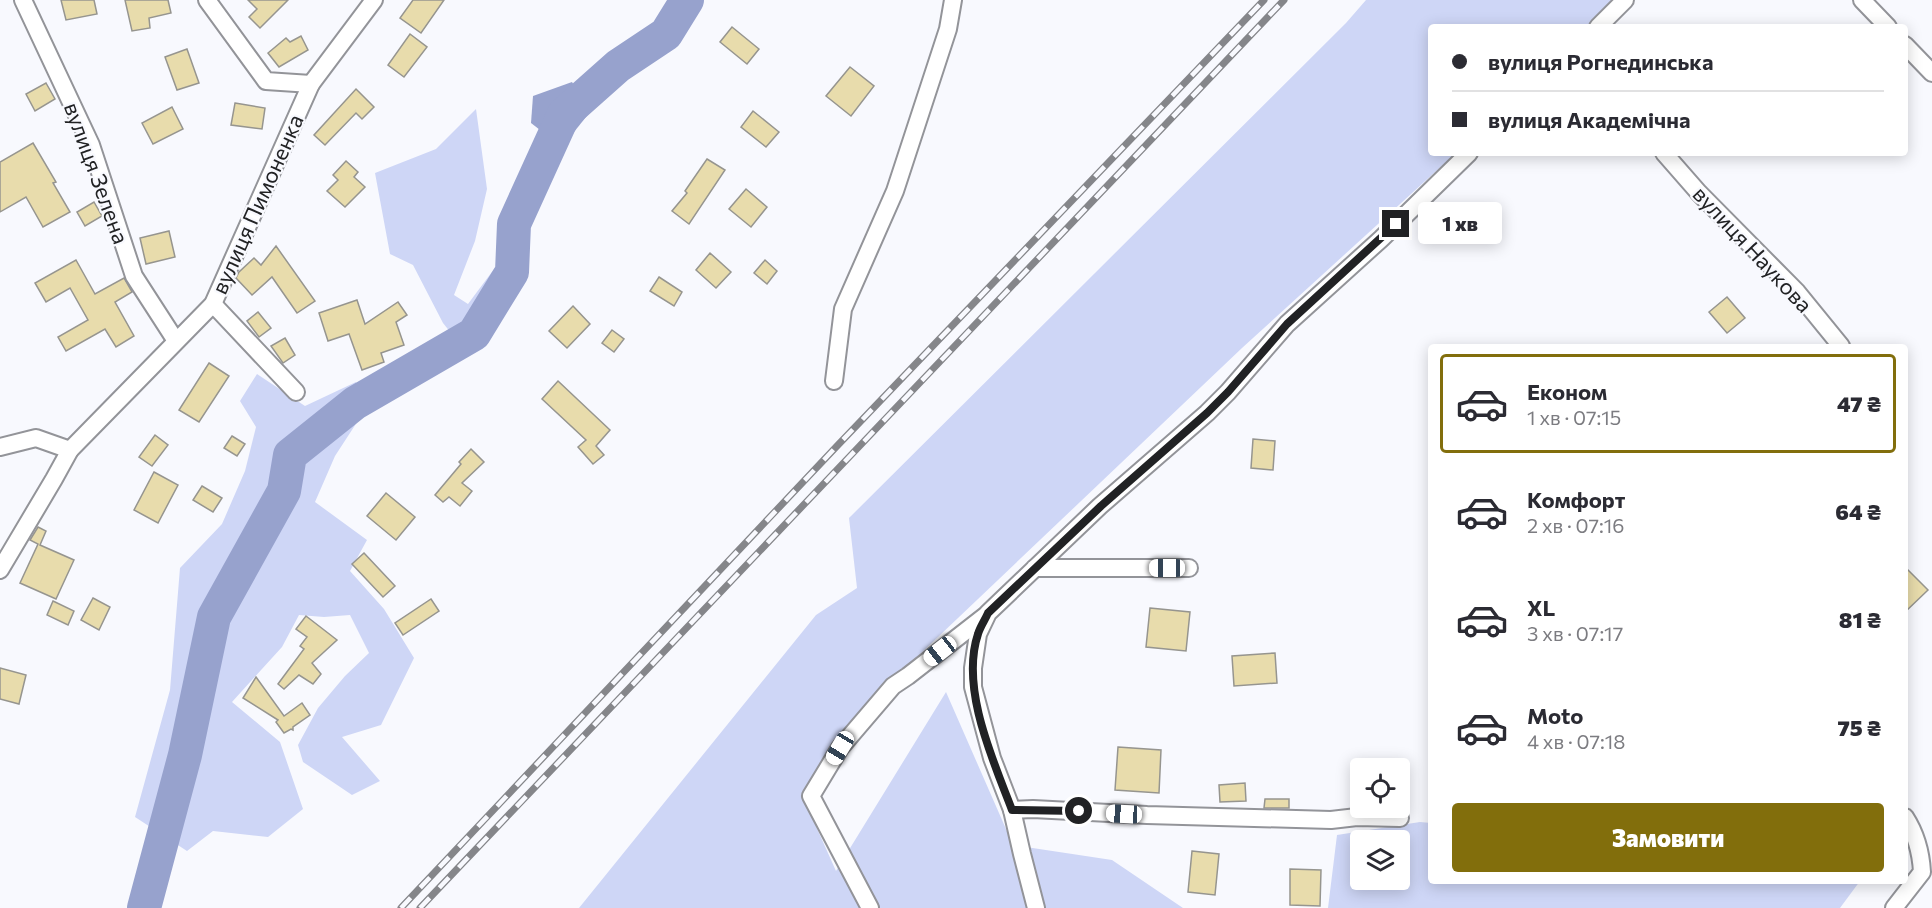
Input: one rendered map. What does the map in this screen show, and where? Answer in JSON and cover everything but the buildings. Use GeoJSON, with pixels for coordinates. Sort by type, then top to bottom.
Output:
{"type":"FeatureCollection","features":[{"type":"Feature","properties":{"kind":"street","name":"вулиця Зелена"},"geometry":{"type":"LineString","coordinates":[[24,0],[91,145],[134,276],[176,342]]}},
{"type":"Feature","properties":{"kind":"street"},"geometry":{"type":"LineString","coordinates":[[207,0],[266,81],[311,84]]}},
{"type":"Feature","properties":{"kind":"street","name":"вулиця Пимоненка"},"geometry":{"type":"LineString","coordinates":[[0,570],[70,450],[213,304],[311,84],[374,0]]}},
{"type":"Feature","properties":{"kind":"street"},"geometry":{"type":"LineString","coordinates":[[834,381],[843,309],[895,191],[948,29],[953,0]]}},
{"type":"Feature","properties":{"kind":"street"},"geometry":{"type":"LineString","coordinates":[[1601,24],[1625,0]]}},
{"type":"Feature","properties":{"kind":"street"},"geometry":{"type":"LineString","coordinates":[[1862,0],[1885,24]]}},
{"type":"Feature","properties":{"kind":"street"},"geometry":{"type":"LineString","coordinates":[[1908,48],[1932,73]]}},
{"type":"Feature","properties":{"kind":"street"},"geometry":{"type":"LineString","coordinates":[[870,908],[811,796],[840,748],[893,686],[988,613],[1101,506],[1207,413],[1287,324],[1381,239],[1466,156]]}},
{"type":"Feature","properties":{"kind":"street","name":"вулиця Наукова"},"geometry":{"type":"LineString","coordinates":[[1667,156],[1699,193],[1797,292],[1839,344]]}},
{"type":"Feature","properties":{"kind":"street"},"geometry":{"type":"LineString","coordinates":[[213,304],[296,392]]}},
{"type":"Feature","properties":{"kind":"street"},"geometry":{"type":"LineString","coordinates":[[0,447],[36,438],[70,450]]}},
{"type":"Feature","properties":{"kind":"street"},"geometry":{"type":"LineString","coordinates":[[1035,568],[1189,568]]}},
{"type":"Feature","properties":{"kind":"street"},"geometry":{"type":"LineString","coordinates":[[988,613],[978,634],[973,687],[992,758],[1012,810],[1036,908]]}},
{"type":"Feature","properties":{"kind":"street"},"geometry":{"type":"LineString","coordinates":[[1012,810],[1331,820],[1350,818]]}},
{"type":"Feature","properties":{"kind":"street"},"geometry":{"type":"LineString","coordinates":[[1894,908],[1922,872],[1921,855],[1908,822]]}},
{"type":"Feature","properties":{"kind":"shaded area"},"geometry":{"type":"Polygon","coordinates":[[[1366,0],[1625,0],[1598,24],[1428,24],[1428,156],[1453,156],[1242,348],[858,713],[802,795],[836,871],[946,692],[1013,845],[1112,860],[1183,908],[579,908],[816,615],[857,588],[849,518],[1346,23],[1366,0]]]}},
{"type":"Feature","properties":{"kind":"shaded area"},"geometry":{"type":"Polygon","coordinates":[[[572,82],[590,112],[562,147],[531,123],[533,96],[572,82]]]}},
{"type":"Feature","properties":{"kind":"shaded area"},"geometry":{"type":"Polygon","coordinates":[[[476,109],[487,189],[475,241],[454,295],[468,304],[503,257],[514,291],[467,353],[443,323],[413,265],[390,254],[375,173],[436,149],[476,109]]]}},
{"type":"Feature","properties":{"kind":"shaded area"},"geometry":{"type":"Polygon","coordinates":[[[257,374],[305,406],[356,382],[363,413],[335,456],[315,502],[367,540],[350,571],[384,609],[414,658],[381,725],[342,737],[380,781],[352,795],[303,762],[298,745],[318,708],[345,676],[369,653],[350,615],[324,617],[299,615],[282,647],[232,702],[280,742],[303,809],[268,837],[213,831],[187,851],[135,817],[170,690],[180,568],[222,524],[245,471],[256,427],[240,401],[257,374]]]}},
{"type":"Feature","properties":{"kind":"shaded area"},"geometry":{"type":"Polygon","coordinates":[[[1420,822],[1428,823],[1428,884],[1858,884],[1840,908],[1328,908],[1337,835],[1350,833],[1350,890],[1410,890],[1410,830],[1369,830],[1420,822]]]}},
{"type":"Feature","properties":{"kind":"waterway"},"geometry":{"type":"LineString","coordinates":[[144,908],[185,755],[214,617],[284,491],[290,455],[355,403],[474,334],[512,272],[514,224],[564,114],[618,66],[666,34],[687,0]]}},
{"type":"Feature","properties":{"kind":"railway"},"geometry":{"type":"LineString","coordinates":[[401,908],[837,446],[1264,0]]}},
{"type":"Feature","properties":{"kind":"railway"},"geometry":{"type":"LineString","coordinates":[[420,908],[1284,0]]}},
{"type":"Feature","properties":{"kind":"route"},"geometry":{"type":"LineString","coordinates":[[1079,811],[1012,810],[992,758],[973,687],[975,648],[978,634],[988,613],[1101,506],[1207,413],[1287,324],[1396,224]]}}]}
